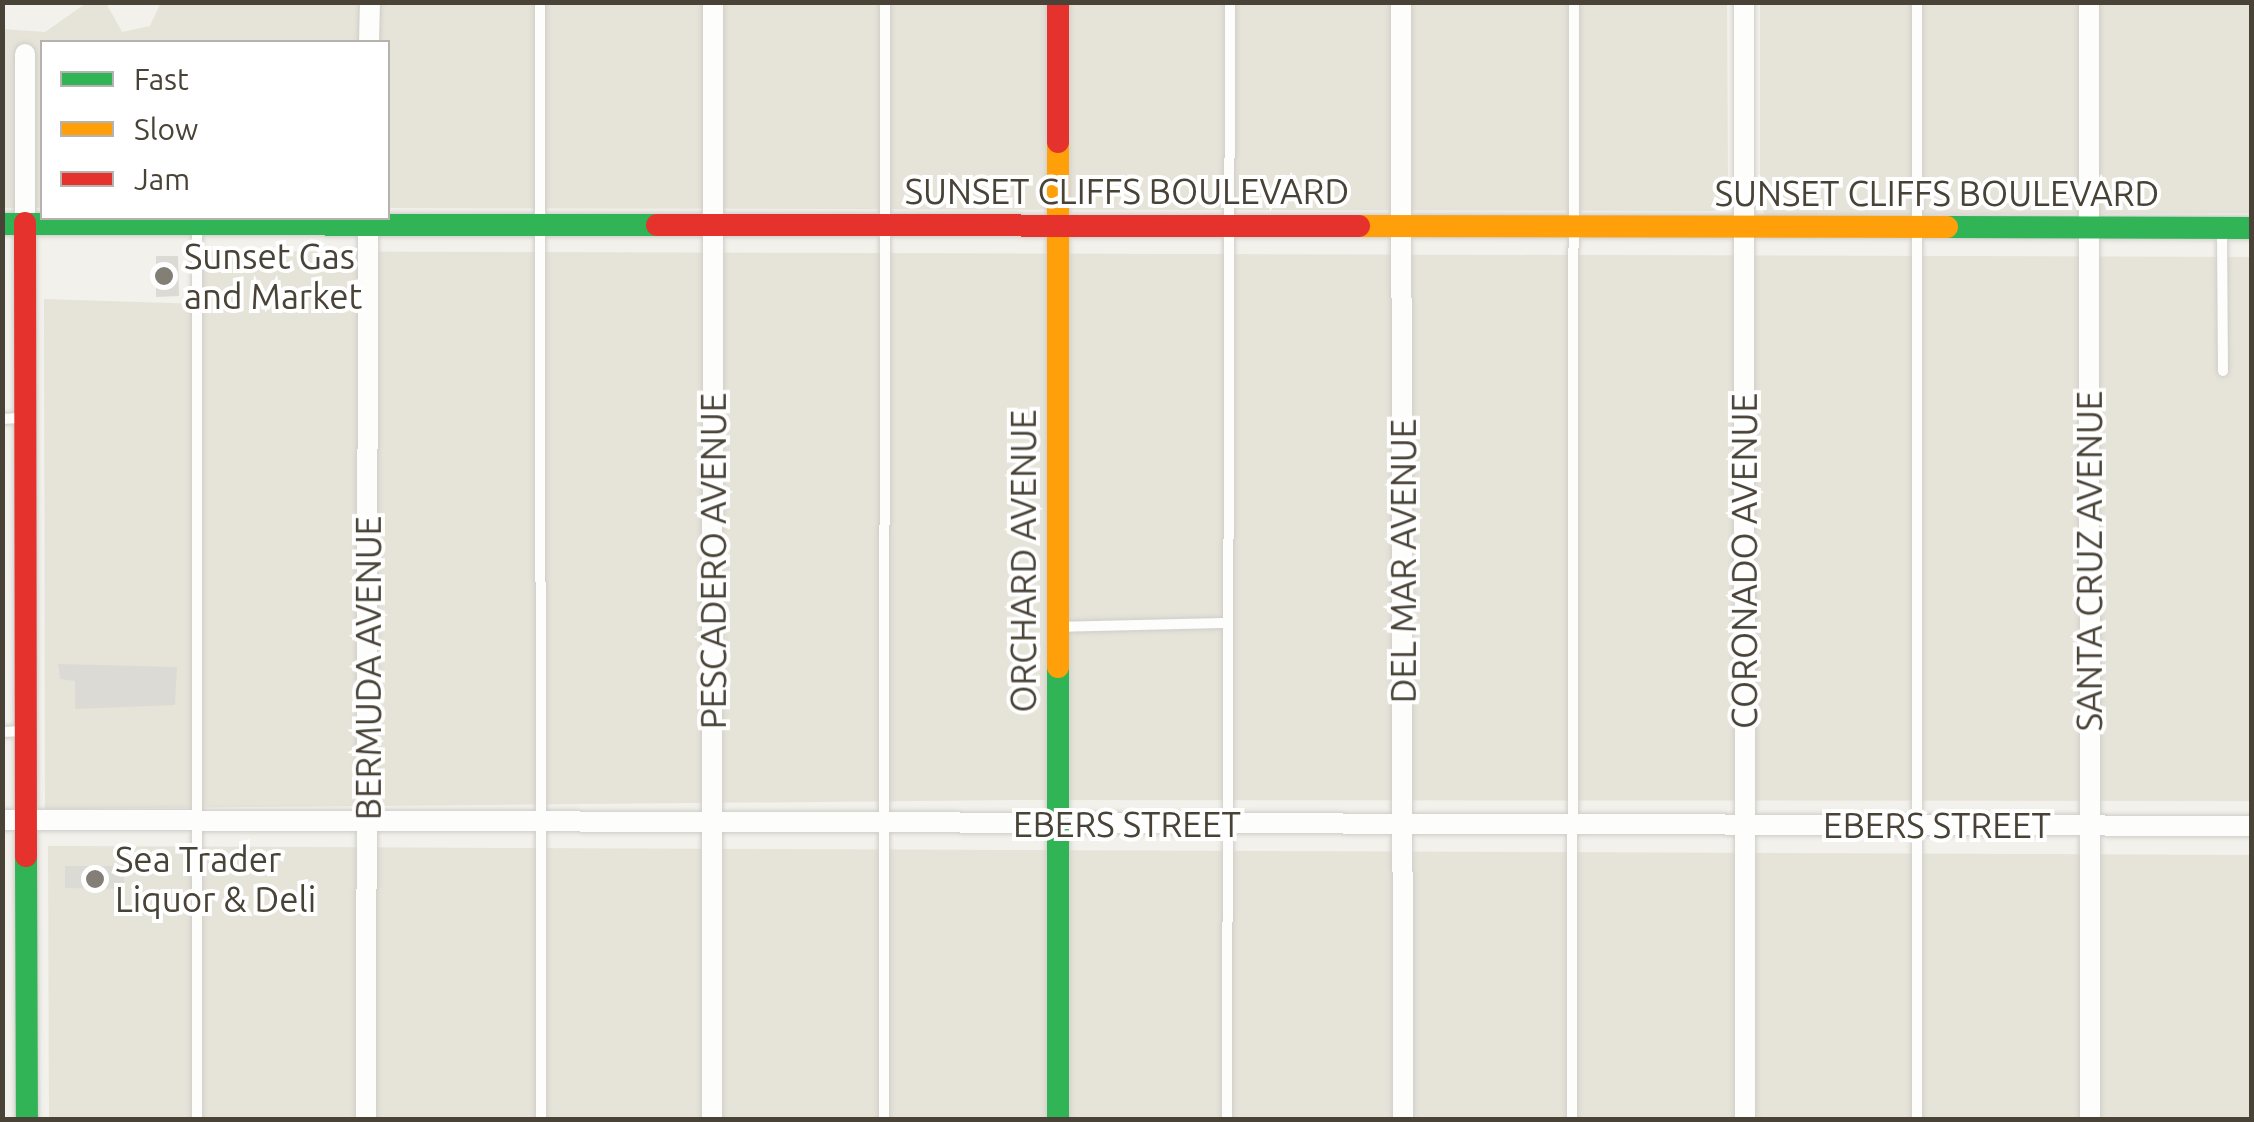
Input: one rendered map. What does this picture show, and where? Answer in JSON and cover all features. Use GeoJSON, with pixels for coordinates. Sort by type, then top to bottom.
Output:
{"type":"FeatureCollection","features":[{"type":"Feature","properties":{"kind":"main road","name":"ORCHARD AVENUE"},"geometry":{"type":"LineString","coordinates":[[1058,2],[1058,1120]]}},
{"type":"Feature","properties":{"kind":"main road","name":"SUNSET CLIFFS BOULEVARD"},"geometry":{"type":"LineString","coordinates":[[14,224],[80,220],[368,220],[714,226],[2252,228]]}},
{"type":"Feature","properties":{"kind":"main road"},"geometry":{"type":"LineString","coordinates":[[14,224],[13,820],[27,1120]]}},
{"type":"Feature","properties":{"kind":"street"},"geometry":{"type":"LineString","coordinates":[[369,40],[370,2]]}},
{"type":"Feature","properties":{"kind":"street","name":"PESCADERO AVENUE"},"geometry":{"type":"LineString","coordinates":[[712,2],[712,1120]]}},
{"type":"Feature","properties":{"kind":"street","name":"DEL MAR AVENUE"},"geometry":{"type":"LineString","coordinates":[[1401,2],[1402,1120]]}},
{"type":"Feature","properties":{"kind":"street","name":"CORONADO AVENUE"},"geometry":{"type":"LineString","coordinates":[[1744,2],[1745,1120]]}},
{"type":"Feature","properties":{"kind":"street","name":"SANTA CRUZ AVENUE"},"geometry":{"type":"LineString","coordinates":[[2090,2],[2090,1120]]}},
{"type":"Feature","properties":{"kind":"street"},"geometry":{"type":"LineString","coordinates":[[14,224],[34,167],[34,121],[25,54]]}},
{"type":"Feature","properties":{"kind":"street","name":"BERMUDA AVENUE"},"geometry":{"type":"LineString","coordinates":[[366,1120],[368,220]]}},
{"type":"Feature","properties":{"kind":"street","name":"EBERS STREET"},"geometry":{"type":"LineString","coordinates":[[13,820],[541,825],[1058,822],[1403,826],[1571,822],[2252,826]]}},
{"type":"Feature","properties":{"kind":"lane"},"geometry":{"type":"LineString","coordinates":[[540,2],[541,1120]]}},
{"type":"Feature","properties":{"kind":"lane"},"geometry":{"type":"LineString","coordinates":[[884,1120],[885,2]]}},
{"type":"Feature","properties":{"kind":"lane"},"geometry":{"type":"LineString","coordinates":[[1227,1120],[1230,2]]}},
{"type":"Feature","properties":{"kind":"lane"},"geometry":{"type":"LineString","coordinates":[[1572,1120],[1574,2]]}},
{"type":"Feature","properties":{"kind":"lane"},"geometry":{"type":"LineString","coordinates":[[1916,2],[1917,1120]]}},
{"type":"Feature","properties":{"kind":"lane"},"geometry":{"type":"LineString","coordinates":[[197,220],[197,1120]]}},
{"type":"Feature","properties":{"kind":"lane"},"geometry":{"type":"LineString","coordinates":[[2222,228],[2223,371]]}},
{"type":"Feature","properties":{"kind":"lane"},"geometry":{"type":"LineString","coordinates":[[1058,627],[1228,623]]}},
{"type":"Feature","properties":{"kind":"shaded area"},"geometry":{"type":"Polygon","coordinates":[[[88,2],[106,3],[122,32],[150,26],[161,2],[1727,3],[1728,200],[1714,211],[390,208],[390,40],[40,40],[40,208],[3,208],[2,29],[45,32],[88,2]]]}},
{"type":"Feature","properties":{"kind":"shaded area"},"geometry":{"type":"Polygon","coordinates":[[[1760,3],[2251,3],[2251,213],[1765,215],[1760,203],[1760,3]]]}},
{"type":"Feature","properties":{"kind":"shaded area"},"geometry":{"type":"Polygon","coordinates":[[[199,251],[2251,257],[2251,801],[1020,800],[45,809],[44,299],[201,304],[199,251]]]}},
{"type":"Feature","properties":{"kind":"shaded area"},"geometry":{"type":"Polygon","coordinates":[[[48,846],[2251,855],[2251,1119],[49,1119],[48,846]]]}},
{"type":"Feature","properties":{"kind":"building"},"geometry":{"type":"Polygon","coordinates":[[[156,256],[178,256],[179,296],[156,297],[156,256]]]}},
{"type":"Feature","properties":{"kind":"building"},"geometry":{"type":"Polygon","coordinates":[[[58,664],[177,667],[175,705],[75,709],[75,681],[60,679],[58,664]]]}},
{"type":"Feature","properties":{"kind":"building"},"geometry":{"type":"Polygon","coordinates":[[[65,866],[124,866],[124,889],[65,888],[65,866]]]}},
{"type":"Feature","properties":{"kind":"traffic: fast"},"geometry":{"type":"LineString","coordinates":[[2,224],[657,225]]}},
{"type":"Feature","properties":{"kind":"traffic: fast"},"geometry":{"type":"LineString","coordinates":[[1947,227],[2252,228]]}},
{"type":"Feature","properties":{"kind":"traffic: fast"},"geometry":{"type":"LineString","coordinates":[[1058,667],[1058,1120]]}},
{"type":"Feature","properties":{"kind":"traffic: fast"},"geometry":{"type":"LineString","coordinates":[[26,856],[27,1120]]}},
{"type":"Feature","properties":{"kind":"traffic: slow"},"geometry":{"type":"LineString","coordinates":[[1058,142],[1058,667]]}},
{"type":"Feature","properties":{"kind":"traffic: slow"},"geometry":{"type":"LineString","coordinates":[[1359,226],[1947,227]]}},
{"type":"Feature","properties":{"kind":"traffic: jam"},"geometry":{"type":"LineString","coordinates":[[1058,2],[1058,142]]}},
{"type":"Feature","properties":{"kind":"traffic: jam"},"geometry":{"type":"LineString","coordinates":[[25,223],[26,856]]}},
{"type":"Feature","properties":{"kind":"traffic: jam"},"geometry":{"type":"LineString","coordinates":[[657,225],[1359,226]]}},
{"type":"Feature","properties":{"kind":"place","name":"Sunset Gas and Market"},"geometry":{"type":"Point","coordinates":[164,276]}},
{"type":"Feature","properties":{"kind":"place","name":"Sea Trader Liquor & Deli"},"geometry":{"type":"Point","coordinates":[95,879]}}]}
